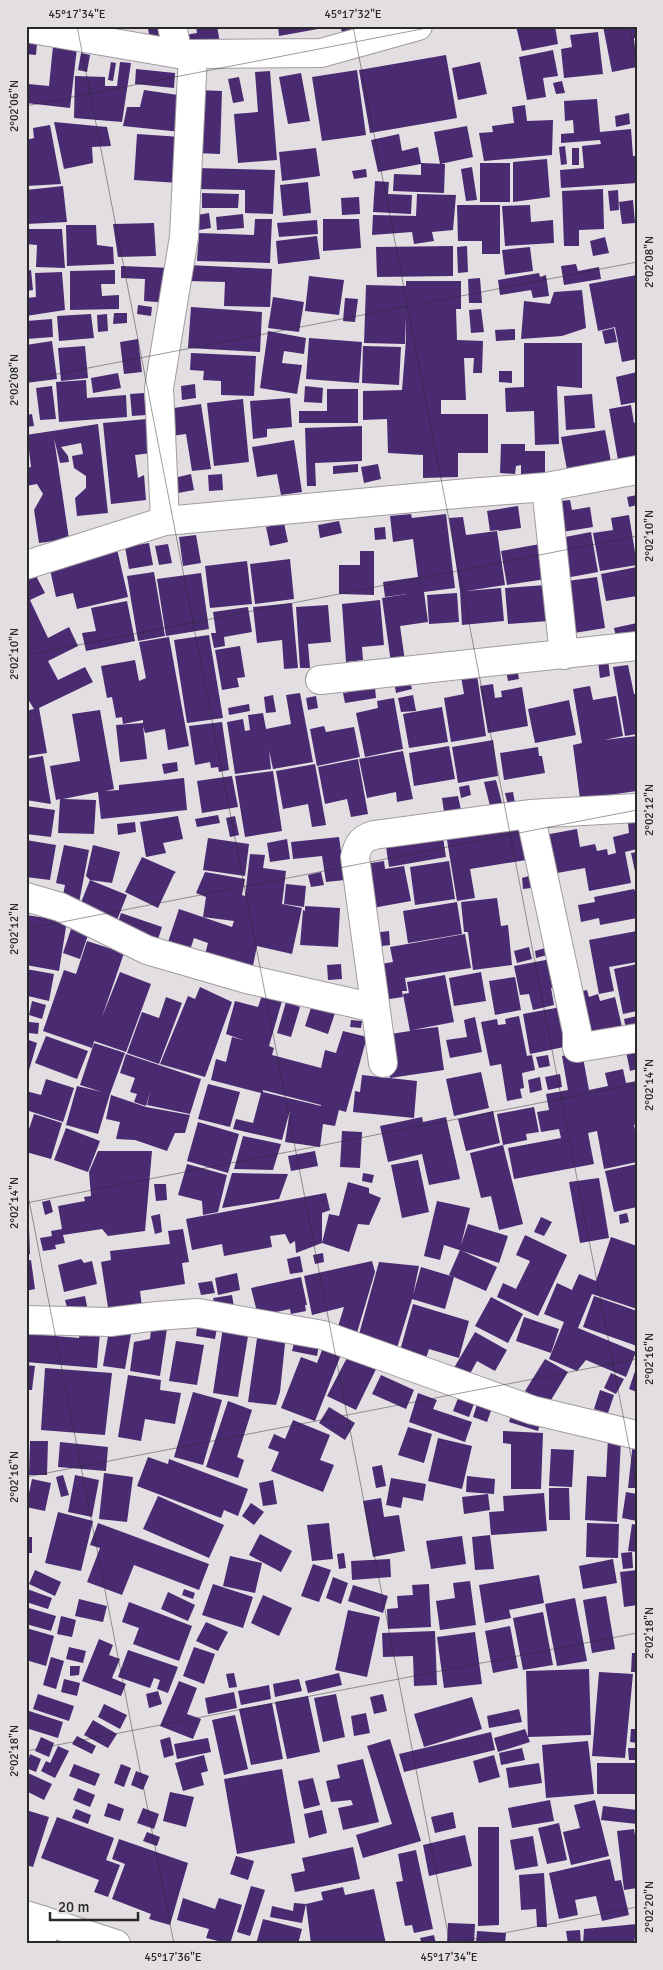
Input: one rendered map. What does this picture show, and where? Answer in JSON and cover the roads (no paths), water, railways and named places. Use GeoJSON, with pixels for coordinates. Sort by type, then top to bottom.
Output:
{"type":"FeatureCollection","features":[{"type":"Feature","properties":{"kind":"main road"},"geometry":{"type":"LineString","coordinates":[[164,522],[159,388],[184,237],[186,54],[172,26]]}},
{"type":"Feature","properties":{"kind":"main road"},"geometry":{"type":"LineString","coordinates":[[26,28],[186,54],[321,53],[333,38],[418,26]]}},
{"type":"Feature","properties":{"kind":"main road"},"geometry":{"type":"LineString","coordinates":[[26,565],[164,522],[458,493],[546,487],[637,470]]}},
{"type":"Feature","properties":{"kind":"main road"},"geometry":{"type":"LineString","coordinates":[[546,487],[564,654]]}},
{"type":"Feature","properties":{"kind":"main road"},"geometry":{"type":"LineString","coordinates":[[320,680],[637,646]]}},
{"type":"Feature","properties":{"kind":"main road"},"geometry":{"type":"LineString","coordinates":[[383,1063],[355,857],[358,845],[363,838],[530,814],[637,808]]}},
{"type":"Feature","properties":{"kind":"main road"},"geometry":{"type":"LineString","coordinates":[[530,814],[577,1032],[577,1048],[637,1038]]}},
{"type":"Feature","properties":{"kind":"main road"},"geometry":{"type":"LineString","coordinates":[[26,897],[60,907],[147,950],[247,979],[375,1008]]}},
{"type":"Feature","properties":{"kind":"main road"},"geometry":{"type":"LineString","coordinates":[[26,1320],[110,1322],[198,1313],[323,1335],[532,1410],[637,1435]]}},
{"type":"Feature","properties":{"kind":"main road"},"geometry":{"type":"LineString","coordinates":[[37,1926],[116,1944]]}}]}
